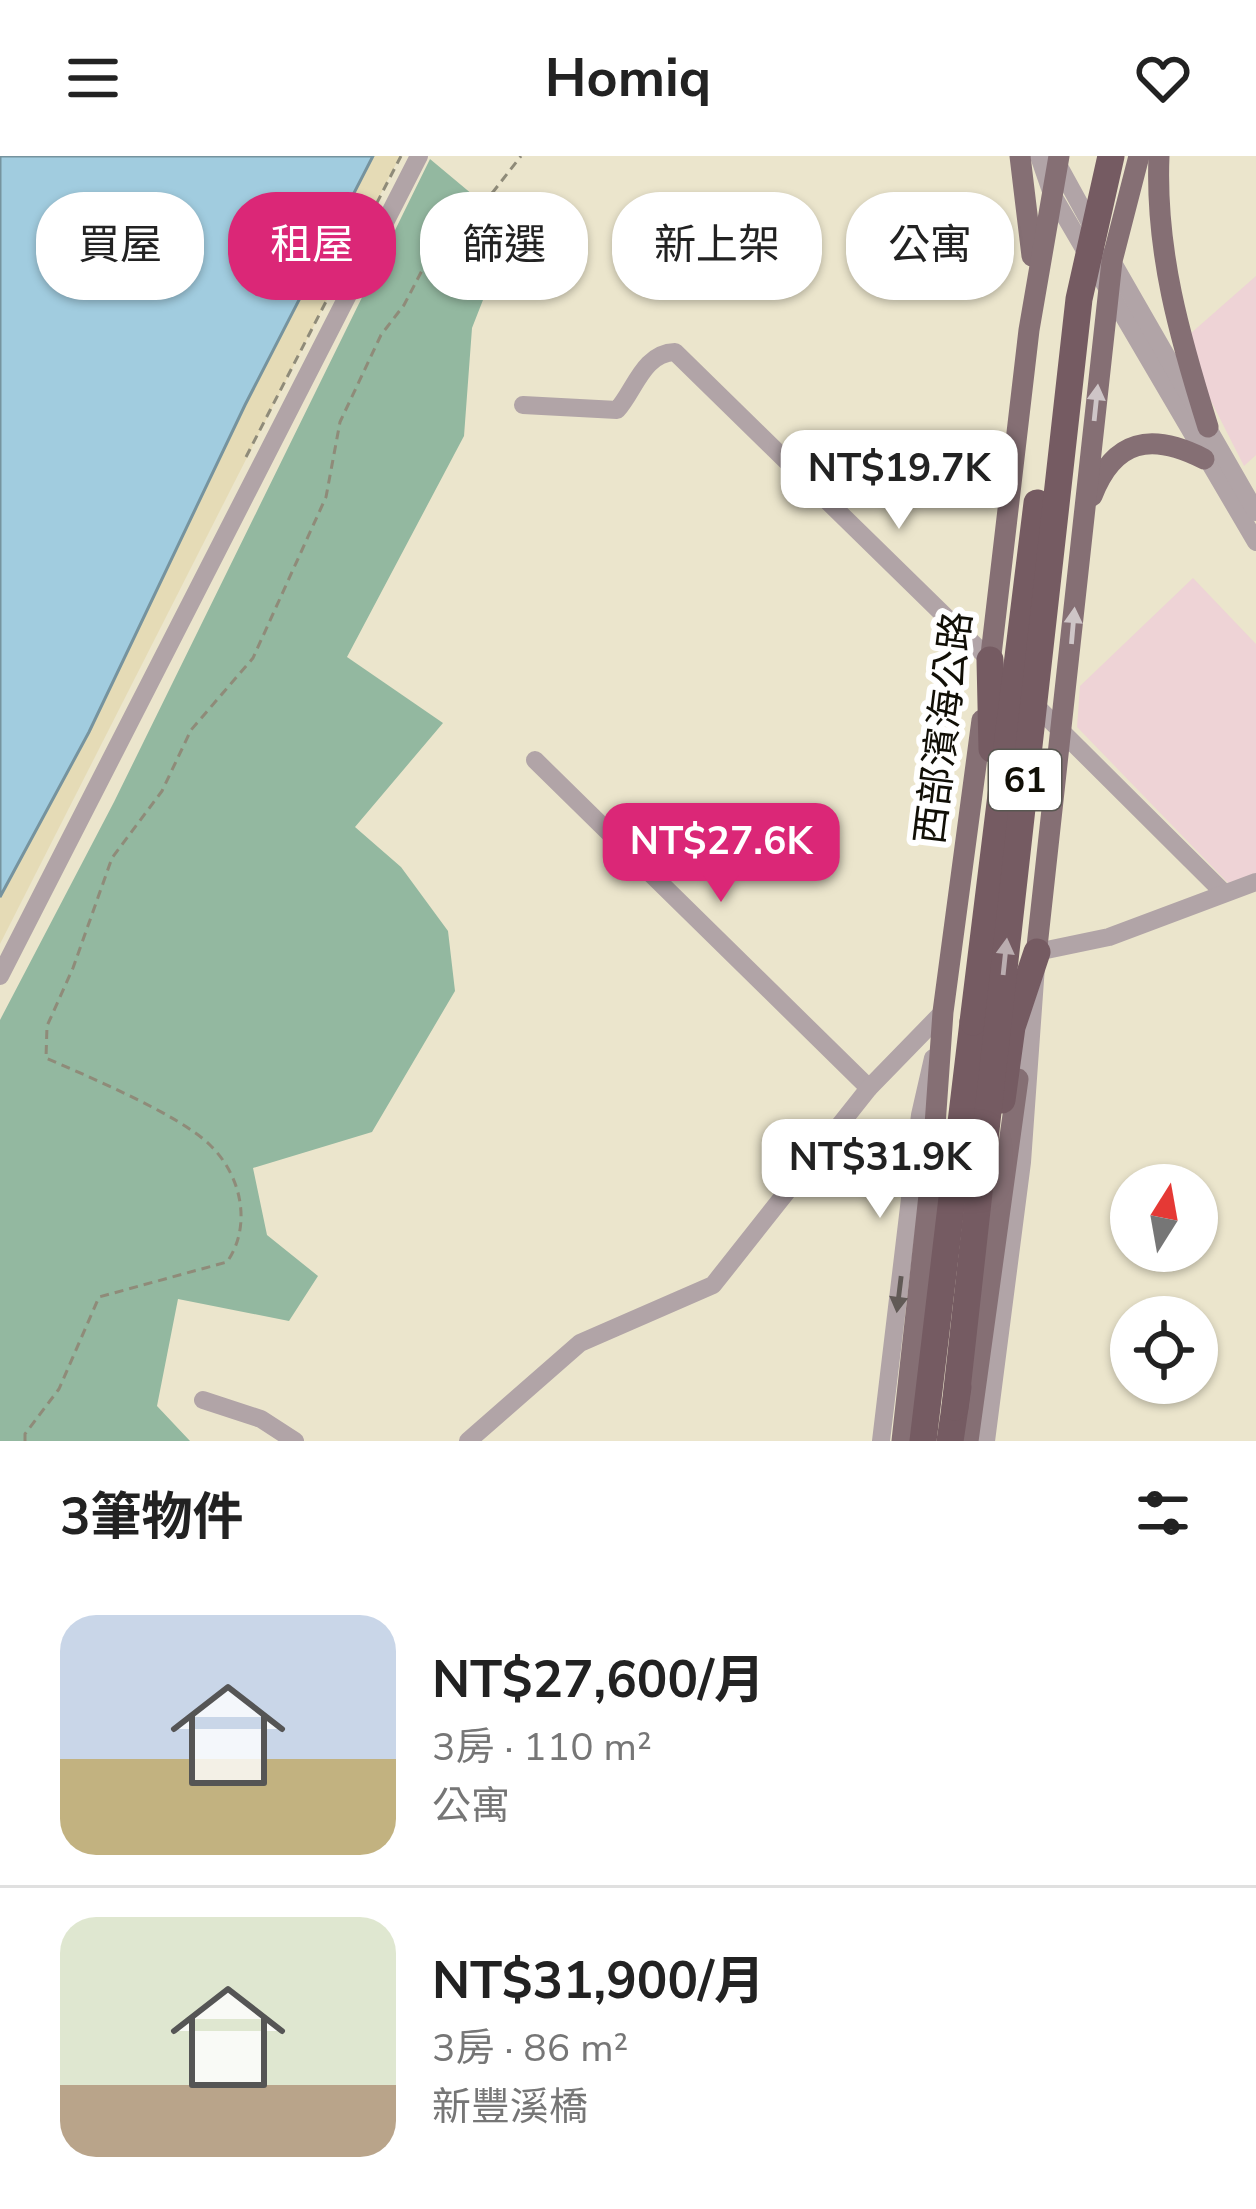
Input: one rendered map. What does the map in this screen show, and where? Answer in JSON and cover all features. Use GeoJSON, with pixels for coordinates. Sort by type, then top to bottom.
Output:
{"type":"FeatureCollection","features":[{"type":"Feature","properties":{"kind":"highway","name":"61"},"geometry":{"type":"LineString","coordinates":[[923,1441],[1063,290],[1093,156]]}},
{"type":"Feature","properties":{"kind":"highway","name":"61"},"geometry":{"type":"LineString","coordinates":[[950,1441],[1078,299],[1111,156]]}},
{"type":"Feature","properties":{"kind":"highway"},"geometry":{"type":"LineString","coordinates":[[974,1022],[970,925],[993,741],[990,660]]}},
{"type":"Feature","properties":{"kind":"highway"},"geometry":{"type":"LineString","coordinates":[[955,1407],[1012,1027],[1037,952]]}},
{"type":"Feature","properties":{"kind":"main road"},"geometry":{"type":"LineString","coordinates":[[1020,156],[1032,248],[1029,331]]}},
{"type":"Feature","properties":{"kind":"main road","name":"61"},"geometry":{"type":"LineString","coordinates":[[968,1441],[1064,733],[1112,261],[1139,156]]}},
{"type":"Feature","properties":{"kind":"main road"},"geometry":{"type":"LineString","coordinates":[[1159,156],[1163,259],[1179,338],[1208,428]]}},
{"type":"Feature","properties":{"kind":"main road","name":"西部濱海公路"},"geometry":{"type":"LineString","coordinates":[[902,1441],[932,1168],[943,1012],[1029,331],[1052,194],[1052,158]]}},
{"type":"Feature","properties":{"kind":"main road"},"geometry":{"type":"LineString","coordinates":[[1083,519],[1101,473],[1124,451],[1154,443],[1204,459]]}},
{"type":"Feature","properties":{"kind":"street"},"geometry":{"type":"LineString","coordinates":[[0,976],[419,156]]}},
{"type":"Feature","properties":{"kind":"street"},"geometry":{"type":"LineString","coordinates":[[1052,158],[1256,512]]}},
{"type":"Feature","properties":{"kind":"street"},"geometry":{"type":"LineString","coordinates":[[1052,194],[1256,542]]}},
{"type":"Feature","properties":{"kind":"street"},"geometry":{"type":"LineString","coordinates":[[523,404],[616,410],[656,357],[675,352],[1224,892]]}},
{"type":"Feature","properties":{"kind":"street"},"geometry":{"type":"LineString","coordinates":[[535,760],[869,1088]]}},
{"type":"Feature","properties":{"kind":"street"},"geometry":{"type":"LineString","coordinates":[[986,1441],[1022,1162],[1037,952],[1109,937],[1256,882]]}},
{"type":"Feature","properties":{"kind":"street"},"geometry":{"type":"LineString","coordinates":[[468,1441],[580,1343],[713,1285],[869,1088],[943,1012]]}},
{"type":"Feature","properties":{"kind":"street"},"geometry":{"type":"LineString","coordinates":[[881,1441],[920,1114],[943,1012]]}},
{"type":"Feature","properties":{"kind":"street"},"geometry":{"type":"LineString","coordinates":[[203,1400],[261,1419],[296,1441]]}},
{"type":"Feature","properties":{"kind":"path"},"geometry":{"type":"LineString","coordinates":[[25,1441],[25,1434],[59,1389],[99,1297],[227,1262],[242,1240],[239,1189],[210,1144],[137,1101],[46,1058],[47,1026],[74,968],[112,858],[162,791],[190,730],[253,658],[290,583],[326,497],[340,422],[381,335],[404,305],[452,213],[493,192],[521,156]]}},
{"type":"Feature","properties":{"kind":"shaded area"},"geometry":{"type":"Polygon","coordinates":[[[1256,276],[1256,455],[1244,466],[1207,393],[1190,334],[1256,276]]]}},
{"type":"Feature","properties":{"kind":"shaded area"},"geometry":{"type":"Polygon","coordinates":[[[1193,578],[1256,644],[1256,874],[1228,883],[1077,727],[1080,686],[1193,578]]]}},
{"type":"Feature","properties":{"kind":"green space"},"geometry":{"type":"Polygon","coordinates":[[[430,159],[469,192],[420,192],[420,300],[483,300],[472,328],[464,436],[347,657],[443,723],[355,827],[401,867],[448,931],[455,991],[372,1132],[253,1168],[267,1235],[318,1276],[289,1321],[178,1299],[157,1406],[190,1441],[0,1441],[0,1020],[114,802],[361,300],[396,300],[396,228],[430,159]]]}},
{"type":"Feature","properties":{"kind":"sand"},"geometry":{"type":"Polygon","coordinates":[[[360,156],[400,156],[382,192],[342,192],[360,156]]]}},
{"type":"Feature","properties":{"kind":"sand"},"geometry":{"type":"Polygon","coordinates":[[[287,300],[327,300],[0,944],[0,864],[287,300]]]}},
{"type":"Feature","properties":{"kind":"water"},"geometry":{"type":"Polygon","coordinates":[[[0,156],[373,156],[354,192],[228,192],[228,300],[299,300],[89,732],[0,897],[0,156]]]}}]}
